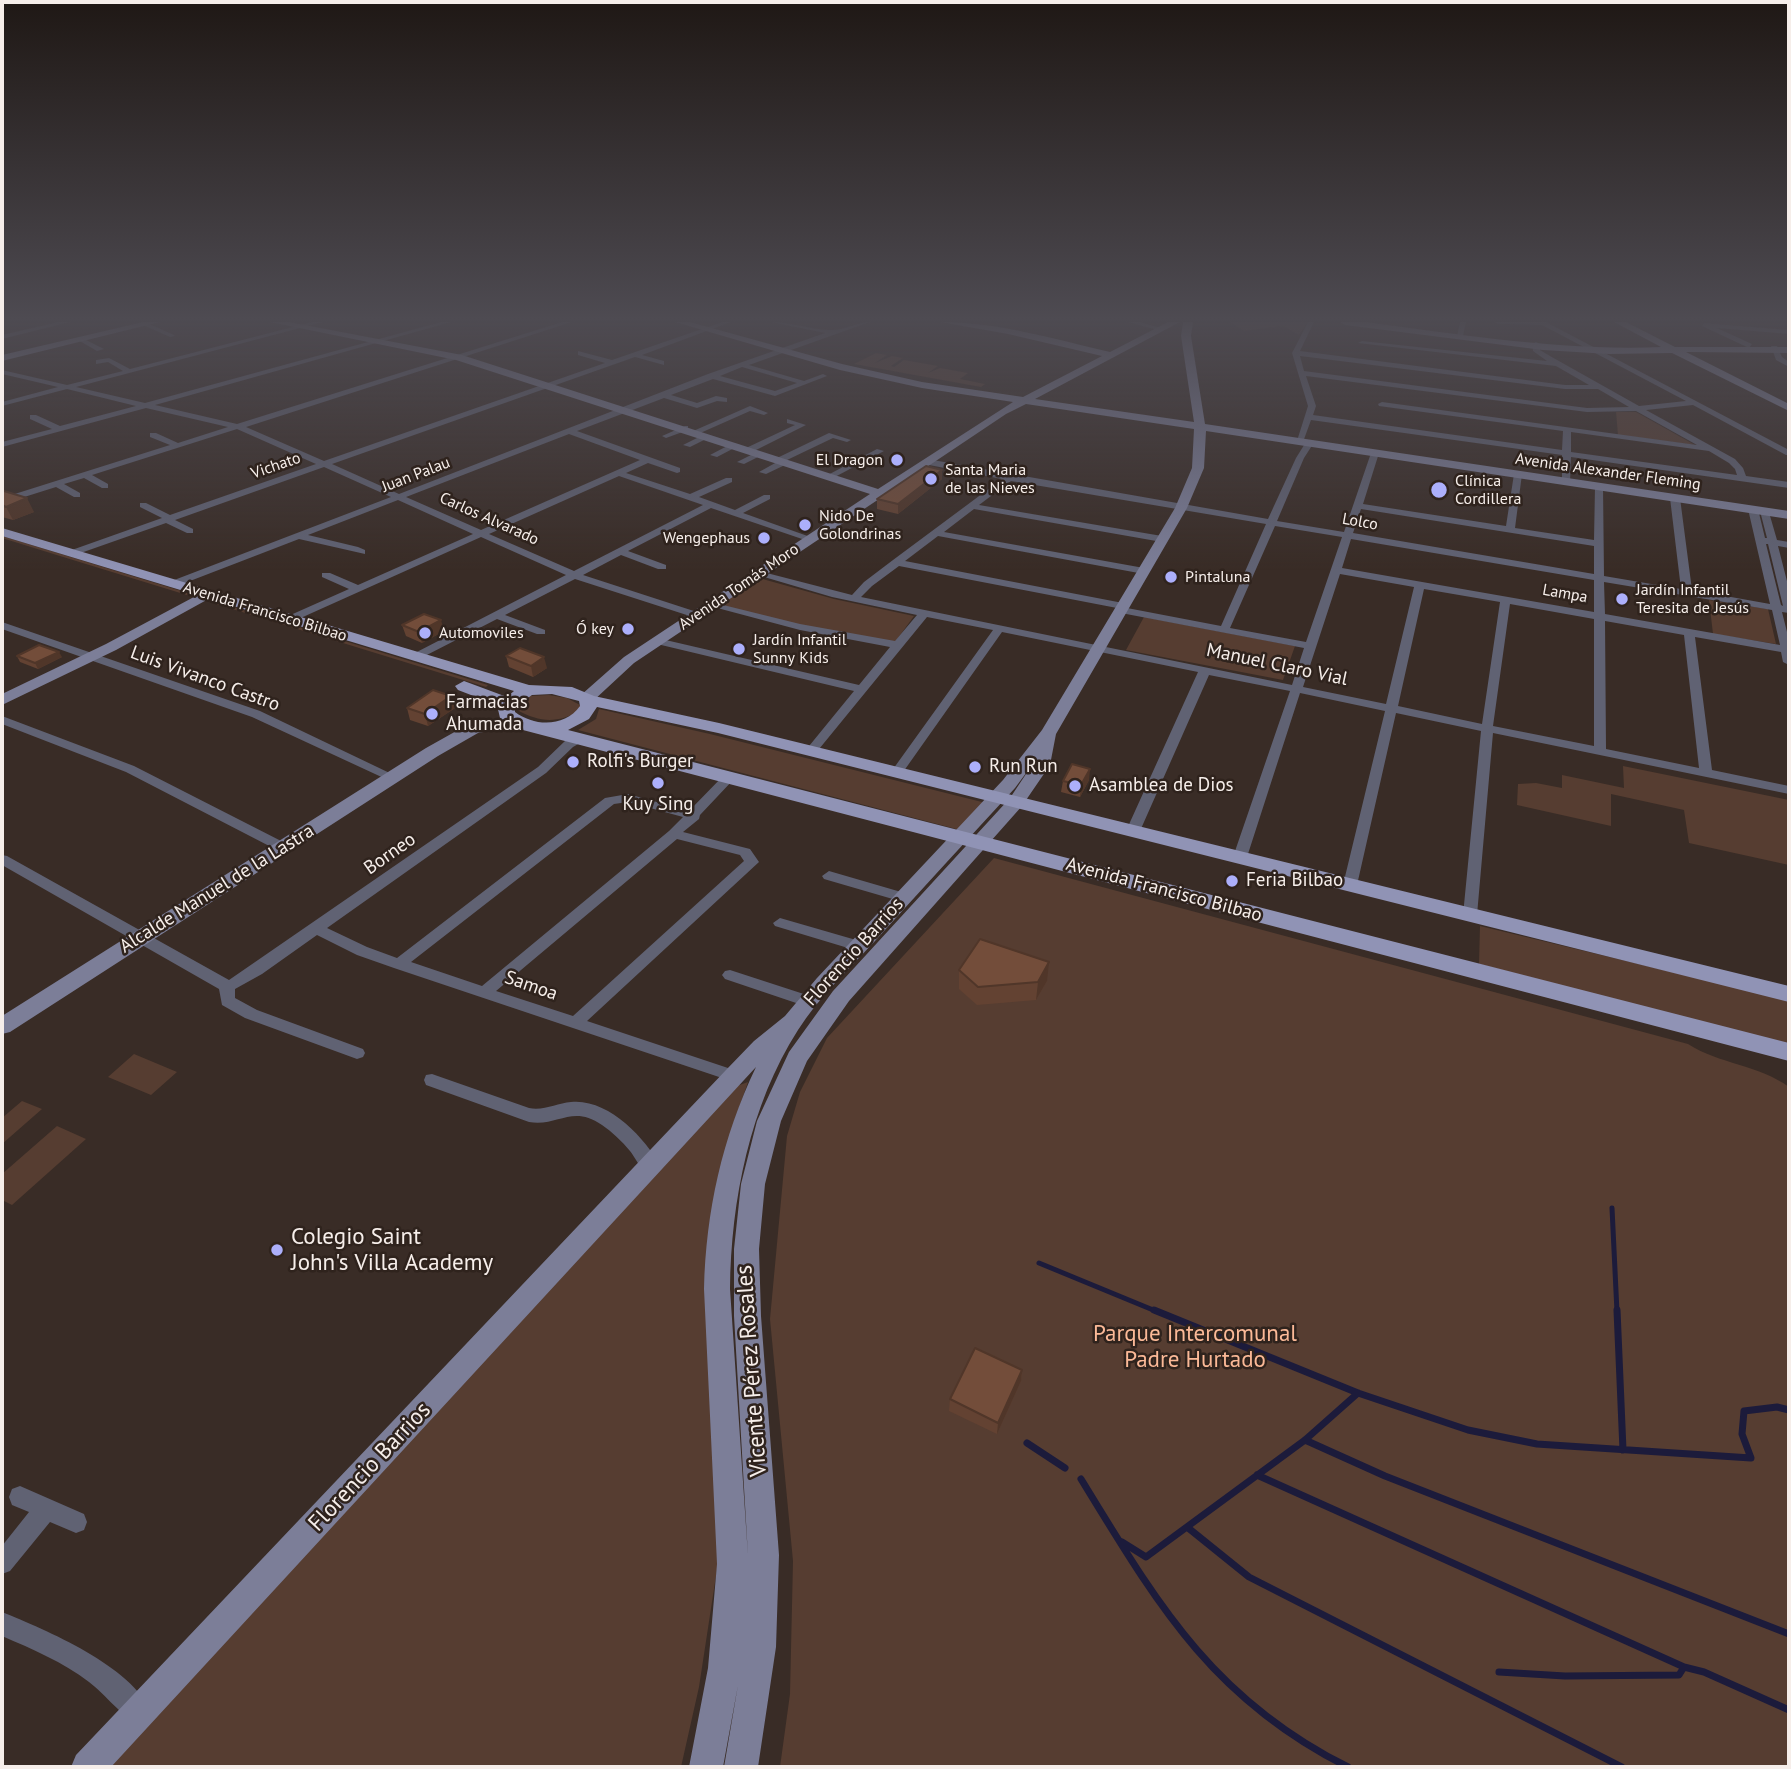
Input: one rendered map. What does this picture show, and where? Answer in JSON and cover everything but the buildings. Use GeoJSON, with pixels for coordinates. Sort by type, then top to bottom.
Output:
{"type":"FeatureCollection","features":[{"type":"Feature","properties":{"kind":"main road"},"geometry":{"type":"LineString","coordinates":[[599,405],[690,430],[879,493]]}},
{"type":"Feature","properties":{"kind":"main road","name":"Avenida Tomás Moro"},"geometry":{"type":"LineString","coordinates":[[588,699],[628,660],[1016,405]]}},
{"type":"Feature","properties":{"kind":"main road","name":"Avenida Alexander Fleming"},"geometry":{"type":"LineString","coordinates":[[1045,405],[1789,515]]}},
{"type":"Feature","properties":{"kind":"main road","name":"Florencio Barrios"},"geometry":{"type":"LineString","coordinates":[[841,996],[970,840],[1041,765],[1049,732],[1181,508],[1199,463],[1196,405]]}},
{"type":"Feature","properties":{"kind":"main road","name":"Avenida Francisco Bilbao"},"geometry":{"type":"LineString","coordinates":[[2,532],[173,584],[200,598],[454,683],[507,704]]}},
{"type":"Feature","properties":{"kind":"main road","name":"Avenida Francisco Bilbao"},"geometry":{"type":"LineString","coordinates":[[2,544],[200,598],[290,619],[528,690],[563,690],[588,699]]}},
{"type":"Feature","properties":{"kind":"main road"},"geometry":{"type":"LineString","coordinates":[[2,699],[92,657],[200,598]]}},
{"type":"Feature","properties":{"kind":"main road"},"geometry":{"type":"LineString","coordinates":[[516,721],[506,714],[507,704],[528,690]]}},
{"type":"Feature","properties":{"kind":"main road"},"geometry":{"type":"LineString","coordinates":[[538,728],[571,723],[586,712],[588,699],[897,772],[1789,994]]}},
{"type":"Feature","properties":{"kind":"main road","name":"Alcalde Manuel de la Lastra"},"geometry":{"type":"LineString","coordinates":[[432,752],[474,720],[507,704]]}},
{"type":"Feature","properties":{"kind":"main road","name":"Avenida Francisco Bilbao"},"geometry":{"type":"LineString","coordinates":[[516,721],[573,739],[1789,1052]]}},
{"type":"Feature","properties":{"kind":"main road","name":"Alcalde Manuel de la Lastra"},"geometry":{"type":"LineString","coordinates":[[2,1026],[432,752],[473,729],[516,721]]}},
{"type":"Feature","properties":{"kind":"main road","name":"Florencio Barrios"},"geometry":{"type":"LineString","coordinates":[[88,1767],[734,1076],[801,1012],[903,897],[970,840]]}},
{"type":"Feature","properties":{"kind":"main road","name":"Vicente Pérez Rosales"},"geometry":{"type":"LineString","coordinates":[[741,1767],[759,1652],[764,1562],[757,1423],[744,1282],[749,1196],[762,1138],[780,1088],[805,1043],[841,996]]}},
{"type":"Feature","properties":{"kind":"main road","name":"Vicente Pérez Rosales"},"geometry":{"type":"LineString","coordinates":[[706,1767],[725,1668],[733,1564],[717,1289],[721,1218],[750,1107],[771,1060],[801,1012]]}},
{"type":"Feature","properties":{"kind":"street"},"geometry":{"type":"LineString","coordinates":[[2,445],[149,405]]}},
{"type":"Feature","properties":{"kind":"street","name":"Carlos Alvarado"},"geometry":{"type":"LineString","coordinates":[[149,405],[237,427],[574,575],[696,615]]}},
{"type":"Feature","properties":{"kind":"street"},"geometry":{"type":"LineString","coordinates":[[2,501],[308,405]]}},
{"type":"Feature","properties":{"kind":"street","name":"Vichato"},"geometry":{"type":"LineString","coordinates":[[72,553],[494,405]]}},
{"type":"Feature","properties":{"kind":"street","name":"Juan Palau"},"geometry":{"type":"LineString","coordinates":[[173,584],[639,405]]}},
{"type":"Feature","properties":{"kind":"street"},"geometry":{"type":"LineString","coordinates":[[1224,630],[1304,443],[1312,405]]}},
{"type":"Feature","properties":{"kind":"street"},"geometry":{"type":"LineString","coordinates":[[1375,426],[1382,405]]}},
{"type":"Feature","properties":{"kind":"street"},"geometry":{"type":"LineString","coordinates":[[1386,405],[1709,449]]}},
{"type":"Feature","properties":{"kind":"street"},"geometry":{"type":"LineString","coordinates":[[1542,405],[1575,409],[1676,405]]}},
{"type":"Feature","properties":{"kind":"street"},"geometry":{"type":"LineString","coordinates":[[1631,405],[1736,465],[1742,478]]}},
{"type":"Feature","properties":{"kind":"street"},"geometry":{"type":"LineString","coordinates":[[1697,405],[1789,453]]}},
{"type":"Feature","properties":{"kind":"street"},"geometry":{"type":"LineString","coordinates":[[666,436],[750,408],[764,413]]}},
{"type":"Feature","properties":{"kind":"street"},"geometry":{"type":"LineString","coordinates":[[33,417],[59,429]]}},
{"type":"Feature","properties":{"kind":"street"},"geometry":{"type":"LineString","coordinates":[[1309,417],[1789,485]]}},
{"type":"Feature","properties":{"kind":"street"},"geometry":{"type":"LineString","coordinates":[[715,455],[748,450],[802,425],[790,421]]}},
{"type":"Feature","properties":{"kind":"street"},"geometry":{"type":"LineString","coordinates":[[1566,482],[1567,429]]}},
{"type":"Feature","properties":{"kind":"street"},"geometry":{"type":"LineString","coordinates":[[568,431],[677,470]]}},
{"type":"Feature","properties":{"kind":"street"},"geometry":{"type":"LineString","coordinates":[[153,435],[178,446]]}},
{"type":"Feature","properties":{"kind":"street"},"geometry":{"type":"LineString","coordinates":[[763,472],[832,435],[847,440]]}},
{"type":"Feature","properties":{"kind":"street"},"geometry":{"type":"LineString","coordinates":[[687,445],[708,436]]}},
{"type":"Feature","properties":{"kind":"street"},"geometry":{"type":"LineString","coordinates":[[816,443],[830,448]]}},
{"type":"Feature","properties":{"kind":"street"},"geometry":{"type":"LineString","coordinates":[[741,462],[748,450]]}},
{"type":"Feature","properties":{"kind":"street"},"geometry":{"type":"LineString","coordinates":[[828,477],[880,451]]}},
{"type":"Feature","properties":{"kind":"street"},"geometry":{"type":"LineString","coordinates":[[1240,858],[1375,453]]}},
{"type":"Feature","properties":{"kind":"street"},"geometry":{"type":"LineString","coordinates":[[290,619],[647,460]]}},
{"type":"Feature","properties":{"kind":"street","name":"Lolco"},"geometry":{"type":"LineString","coordinates":[[927,462],[1181,508],[1789,610]]}},
{"type":"Feature","properties":{"kind":"street"},"geometry":{"type":"LineString","coordinates":[[619,473],[708,506],[811,539]]}},
{"type":"Feature","properties":{"kind":"street"},"geometry":{"type":"LineString","coordinates":[[1510,530],[1518,474]]}},
{"type":"Feature","properties":{"kind":"street"},"geometry":{"type":"LineString","coordinates":[[85,475],[106,486]]}},
{"type":"Feature","properties":{"kind":"street"},"geometry":{"type":"LineString","coordinates":[[855,598],[896,562],[1009,478]]}},
{"type":"Feature","properties":{"kind":"street"},"geometry":{"type":"LineString","coordinates":[[691,498],[729,480]]}},
{"type":"Feature","properties":{"kind":"street"},"geometry":{"type":"LineString","coordinates":[[57,484],[78,495]]}},
{"type":"Feature","properties":{"kind":"street"},"geometry":{"type":"LineString","coordinates":[[1599,486],[1600,752]]}},
{"type":"Feature","properties":{"kind":"street"},"geometry":{"type":"LineString","coordinates":[[735,513],[767,497]]}},
{"type":"Feature","properties":{"kind":"street"},"geometry":{"type":"LineString","coordinates":[[1675,498],[1686,593]]}},
{"type":"Feature","properties":{"kind":"street"},"geometry":{"type":"LineString","coordinates":[[143,505],[190,531]]}},
{"type":"Feature","properties":{"kind":"street"},"geometry":{"type":"LineString","coordinates":[[415,657],[708,506]]}},
{"type":"Feature","properties":{"kind":"street"},"geometry":{"type":"LineString","coordinates":[[972,506],[1163,539]]}},
{"type":"Feature","properties":{"kind":"street"},"geometry":{"type":"LineString","coordinates":[[1357,506],[1600,544]]}},
{"type":"Feature","properties":{"kind":"street"},"geometry":{"type":"LineString","coordinates":[[1759,510],[1760,541],[1789,662]]}},
{"type":"Feature","properties":{"kind":"street"},"geometry":{"type":"LineString","coordinates":[[1759,510],[1785,576],[1789,610]]}},
{"type":"Feature","properties":{"kind":"street"},"geometry":{"type":"LineString","coordinates":[[936,533],[1144,570]]}},
{"type":"Feature","properties":{"kind":"street"},"geometry":{"type":"LineString","coordinates":[[299,535],[317,543],[346,545],[362,552]]}},
{"type":"Feature","properties":{"kind":"street"},"geometry":{"type":"LineString","coordinates":[[1760,541],[1789,545]]}},
{"type":"Feature","properties":{"kind":"street"},"geometry":{"type":"LineString","coordinates":[[619,551],[662,567]]}},
{"type":"Feature","properties":{"kind":"street"},"geometry":{"type":"LineString","coordinates":[[896,562],[1311,646]]}},
{"type":"Feature","properties":{"kind":"street","name":"Lampa"},"geometry":{"type":"LineString","coordinates":[[1336,570],[1788,650]]}},
{"type":"Feature","properties":{"kind":"street"},"geometry":{"type":"LineString","coordinates":[[1768,573],[1785,576]]}},
{"type":"Feature","properties":{"kind":"street","name":"Manuel Claro Vial"},"geometry":{"type":"LineString","coordinates":[[758,574],[924,613],[1789,790]]}},
{"type":"Feature","properties":{"kind":"street"},"geometry":{"type":"LineString","coordinates":[[326,575],[358,589]]}},
{"type":"Feature","properties":{"kind":"street"},"geometry":{"type":"LineString","coordinates":[[1350,885],[1420,585]]}},
{"type":"Feature","properties":{"kind":"street"},"geometry":{"type":"LineString","coordinates":[[1470,915],[1487,728],[1505,600]]}},
{"type":"Feature","properties":{"kind":"street"},"geometry":{"type":"LineString","coordinates":[[711,605],[800,627],[898,645]]}},
{"type":"Feature","properties":{"kind":"street"},"geometry":{"type":"LineString","coordinates":[[811,751],[924,613]]}},
{"type":"Feature","properties":{"kind":"street"},"geometry":{"type":"LineString","coordinates":[[497,615],[541,632]]}},
{"type":"Feature","properties":{"kind":"street","name":"Luis Vivanco Castro"},"geometry":{"type":"LineString","coordinates":[[2,625],[256,714],[392,777]]}},
{"type":"Feature","properties":{"kind":"street"},"geometry":{"type":"LineString","coordinates":[[897,772],[1000,628]]}},
{"type":"Feature","properties":{"kind":"street"},"geometry":{"type":"LineString","coordinates":[[1689,632],[1706,773]]}},
{"type":"Feature","properties":{"kind":"street"},"geometry":{"type":"LineString","coordinates":[[657,641],[861,690]]}},
{"type":"Feature","properties":{"kind":"street","name":"Avenida Tomás Moro"},"geometry":{"type":"LineString","coordinates":[[563,690],[580,685],[628,660]]}},
{"type":"Feature","properties":{"kind":"street"},"geometry":{"type":"LineString","coordinates":[[1133,831],[1205,670]]}},
{"type":"Feature","properties":{"kind":"street"},"geometry":{"type":"LineString","coordinates":[[2,720],[130,769],[282,847]]}},
{"type":"Feature","properties":{"kind":"street","name":"Borneo"},"geometry":{"type":"LineString","coordinates":[[227,986],[237,984],[542,770],[573,739]]}},
{"type":"Feature","properties":{"kind":"street"},"geometry":{"type":"LineString","coordinates":[[485,992],[674,834],[729,777]]}},
{"type":"Feature","properties":{"kind":"street"},"geometry":{"type":"LineString","coordinates":[[399,964],[610,801],[628,798],[694,816]]}},
{"type":"Feature","properties":{"kind":"street"},"geometry":{"type":"LineString","coordinates":[[575,1023],[752,862],[745,852],[674,834]]}},
{"type":"Feature","properties":{"kind":"street"},"geometry":{"type":"LineString","coordinates":[[2,859],[227,986],[227,1001],[251,1014],[357,1053]]}},
{"type":"Feature","properties":{"kind":"street"},"geometry":{"type":"LineString","coordinates":[[829,876],[903,897]]}},
{"type":"Feature","properties":{"kind":"street"},"geometry":{"type":"LineString","coordinates":[[780,923],[858,946]]}},
{"type":"Feature","properties":{"kind":"street","name":"Samoa"},"geometry":{"type":"LineString","coordinates":[[317,929],[362,951],[734,1076]]}},
{"type":"Feature","properties":{"kind":"street"},"geometry":{"type":"LineString","coordinates":[[730,975],[801,1012]]}},
{"type":"Feature","properties":{"kind":"street"},"geometry":{"type":"LineString","coordinates":[[432,1080],[531,1116],[574,1108],[586,1109],[612,1124],[629,1138],[651,1166]]}},
{"type":"Feature","properties":{"kind":"street"},"geometry":{"type":"LineString","coordinates":[[20,1497],[76,1522]]}},
{"type":"Feature","properties":{"kind":"street"},"geometry":{"type":"LineString","coordinates":[[2,1563],[47,1508]]}},
{"type":"Feature","properties":{"kind":"street"},"geometry":{"type":"LineString","coordinates":[[2,1624],[87,1664],[117,1686],[139,1712]]}},
{"type":"Feature","properties":{"kind":"green space"},"geometry":{"type":"Polygon","coordinates":[[[1616,412],[1636,412],[1695,445],[1618,435],[1616,412]]]}},
{"type":"Feature","properties":{"kind":"green space"},"geometry":{"type":"Polygon","coordinates":[[[2,536],[488,685],[486,687],[2,536]]]}},
{"type":"Feature","properties":{"kind":"green space"},"geometry":{"type":"Polygon","coordinates":[[[759,578],[834,599],[914,616],[895,642],[801,626],[718,605],[759,578]]]}},
{"type":"Feature","properties":{"kind":"green space"},"geometry":{"type":"Polygon","coordinates":[[[1709,600],[1768,609],[1776,644],[1713,634],[1709,600]]]}},
{"type":"Feature","properties":{"kind":"green space"},"geometry":{"type":"Polygon","coordinates":[[[1144,617],[1295,646],[1283,680],[1126,650],[1144,617]]]}},
{"type":"Feature","properties":{"kind":"green space"},"geometry":{"type":"Polygon","coordinates":[[[529,696],[567,698],[580,705],[579,711],[563,718],[548,720],[517,710],[515,704],[529,696]]]}},
{"type":"Feature","properties":{"kind":"green space"},"geometry":{"type":"Polygon","coordinates":[[[599,709],[986,803],[960,830],[578,730],[596,719],[599,709]]]}},
{"type":"Feature","properties":{"kind":"green space"},"geometry":{"type":"Polygon","coordinates":[[[1623,766],[1789,800],[1789,865],[1689,843],[1684,810],[1611,794],[1611,826],[1517,805],[1518,784],[1536,783],[1562,788],[1562,775],[1624,788],[1623,766]]]}},
{"type":"Feature","properties":{"kind":"green space","name":"Parque Intercomunal Padre Hurtado"},"geometry":{"type":"Polygon","coordinates":[[[994,858],[1688,1044],[1700,1051],[1765,1074],[1789,1087],[1789,1767],[780,1767],[790,1694],[793,1561],[770,1319],[787,1136],[800,1092],[827,1038],[994,858]]]}},
{"type":"Feature","properties":{"kind":"green space"},"geometry":{"type":"Polygon","coordinates":[[[1480,926],[1789,1000],[1789,1045],[1479,964],[1480,926]]]}},
{"type":"Feature","properties":{"kind":"green space"},"geometry":{"type":"Polygon","coordinates":[[[134,1054],[177,1072],[151,1095],[108,1077],[134,1054]]]}},
{"type":"Feature","properties":{"kind":"green space"},"geometry":{"type":"Polygon","coordinates":[[[748,1082],[732,1128],[719,1556],[699,1687],[681,1767],[98,1767],[734,1087],[748,1082]]]}},
{"type":"Feature","properties":{"kind":"green space"},"geometry":{"type":"Polygon","coordinates":[[[22,1101],[42,1109],[2,1144],[2,1118],[22,1101]]]}},
{"type":"Feature","properties":{"kind":"green space"},"geometry":{"type":"Polygon","coordinates":[[[57,1126],[86,1139],[12,1205],[2,1200],[2,1174],[57,1126]]]}},
{"type":"Feature","properties":{"kind":"waterway"},"geometry":{"type":"LineString","coordinates":[[1612,1208],[1617,1312]]}},
{"type":"Feature","properties":{"kind":"waterway"},"geometry":{"type":"LineString","coordinates":[[1039,1263],[1158,1312]]}},
{"type":"Feature","properties":{"kind":"waterway"},"geometry":{"type":"LineString","coordinates":[[1154,1310],[1358,1393]]}},
{"type":"Feature","properties":{"kind":"waterway"},"geometry":{"type":"LineString","coordinates":[[1617,1310],[1623,1450]]}},
{"type":"Feature","properties":{"kind":"waterway"},"geometry":{"type":"LineString","coordinates":[[1305,1440],[1358,1393]]}},
{"type":"Feature","properties":{"kind":"waterway"},"geometry":{"type":"LineString","coordinates":[[1358,1393],[1468,1430],[1537,1444],[1623,1450]]}},
{"type":"Feature","properties":{"kind":"waterway"},"geometry":{"type":"LineString","coordinates":[[1623,1450],[1751,1458],[1742,1434],[1744,1411],[1777,1407],[1789,1410]]}},
{"type":"Feature","properties":{"kind":"waterway"},"geometry":{"type":"LineString","coordinates":[[1257,1475],[1305,1440]]}},
{"type":"Feature","properties":{"kind":"waterway"},"geometry":{"type":"LineString","coordinates":[[1305,1440],[1385,1476],[1789,1634]]}},
{"type":"Feature","properties":{"kind":"waterway"},"geometry":{"type":"LineString","coordinates":[[1027,1443],[1065,1468]]}},
{"type":"Feature","properties":{"kind":"waterway"},"geometry":{"type":"LineString","coordinates":[[1122,1542],[1146,1557],[1257,1475]]}},
{"type":"Feature","properties":{"kind":"waterway"},"geometry":{"type":"LineString","coordinates":[[1257,1475],[1684,1667]]}},
{"type":"Feature","properties":{"kind":"waterway"},"geometry":{"type":"LineString","coordinates":[[1081,1479],[1163,1607],[1224,1679],[1260,1711],[1301,1740],[1348,1767]]}},
{"type":"Feature","properties":{"kind":"waterway"},"geometry":{"type":"LineString","coordinates":[[1187,1527],[1249,1577],[1622,1767]]}},
{"type":"Feature","properties":{"kind":"waterway"},"geometry":{"type":"LineString","coordinates":[[1499,1672],[1565,1676],[1679,1675],[1684,1667]]}},
{"type":"Feature","properties":{"kind":"waterway"},"geometry":{"type":"LineString","coordinates":[[1684,1667],[1704,1672],[1789,1710]]}},
{"type":"Feature","properties":{"kind":"place","name":"El Dragon"},"geometry":{"type":"Point","coordinates":[897,460]}},
{"type":"Feature","properties":{"kind":"place","name":"Santa Maria de las Nieves"},"geometry":{"type":"Point","coordinates":[931,479]}},
{"type":"Feature","properties":{"kind":"place","name":"Clínica Cordillera"},"geometry":{"type":"Point","coordinates":[1439,490]}},
{"type":"Feature","properties":{"kind":"place","name":"Nido De Golondrinas"},"geometry":{"type":"Point","coordinates":[805,525]}},
{"type":"Feature","properties":{"kind":"place","name":"Wengephaus"},"geometry":{"type":"Point","coordinates":[764,538]}},
{"type":"Feature","properties":{"kind":"place","name":"Pintaluna"},"geometry":{"type":"Point","coordinates":[1171,577]}},
{"type":"Feature","properties":{"kind":"place","name":"Jardín Infantil Teresita de Jesús"},"geometry":{"type":"Point","coordinates":[1622,599]}},
{"type":"Feature","properties":{"kind":"place","name":"Ó key"},"geometry":{"type":"Point","coordinates":[628,629]}},
{"type":"Feature","properties":{"kind":"place","name":"Automoviles"},"geometry":{"type":"Point","coordinates":[425,633]}},
{"type":"Feature","properties":{"kind":"place","name":"Jardín Infantil Sunny Kids"},"geometry":{"type":"Point","coordinates":[739,649]}},
{"type":"Feature","properties":{"kind":"place","name":"Farmacias Ahumada"},"geometry":{"type":"Point","coordinates":[432,714]}},
{"type":"Feature","properties":{"kind":"place","name":"Rolfi's Burger"},"geometry":{"type":"Point","coordinates":[573,762]}},
{"type":"Feature","properties":{"kind":"place","name":"Run Run"},"geometry":{"type":"Point","coordinates":[975,767]}},
{"type":"Feature","properties":{"kind":"place","name":"Kuy Sing"},"geometry":{"type":"Point","coordinates":[658,783]}},
{"type":"Feature","properties":{"kind":"place","name":"Asamblea de Dios"},"geometry":{"type":"Point","coordinates":[1075,786]}},
{"type":"Feature","properties":{"kind":"place","name":"Feria Bilbao"},"geometry":{"type":"Point","coordinates":[1232,881]}},
{"type":"Feature","properties":{"kind":"place","name":"Colegio Saint John's Villa Academy"},"geometry":{"type":"Point","coordinates":[277,1250]}}]}
